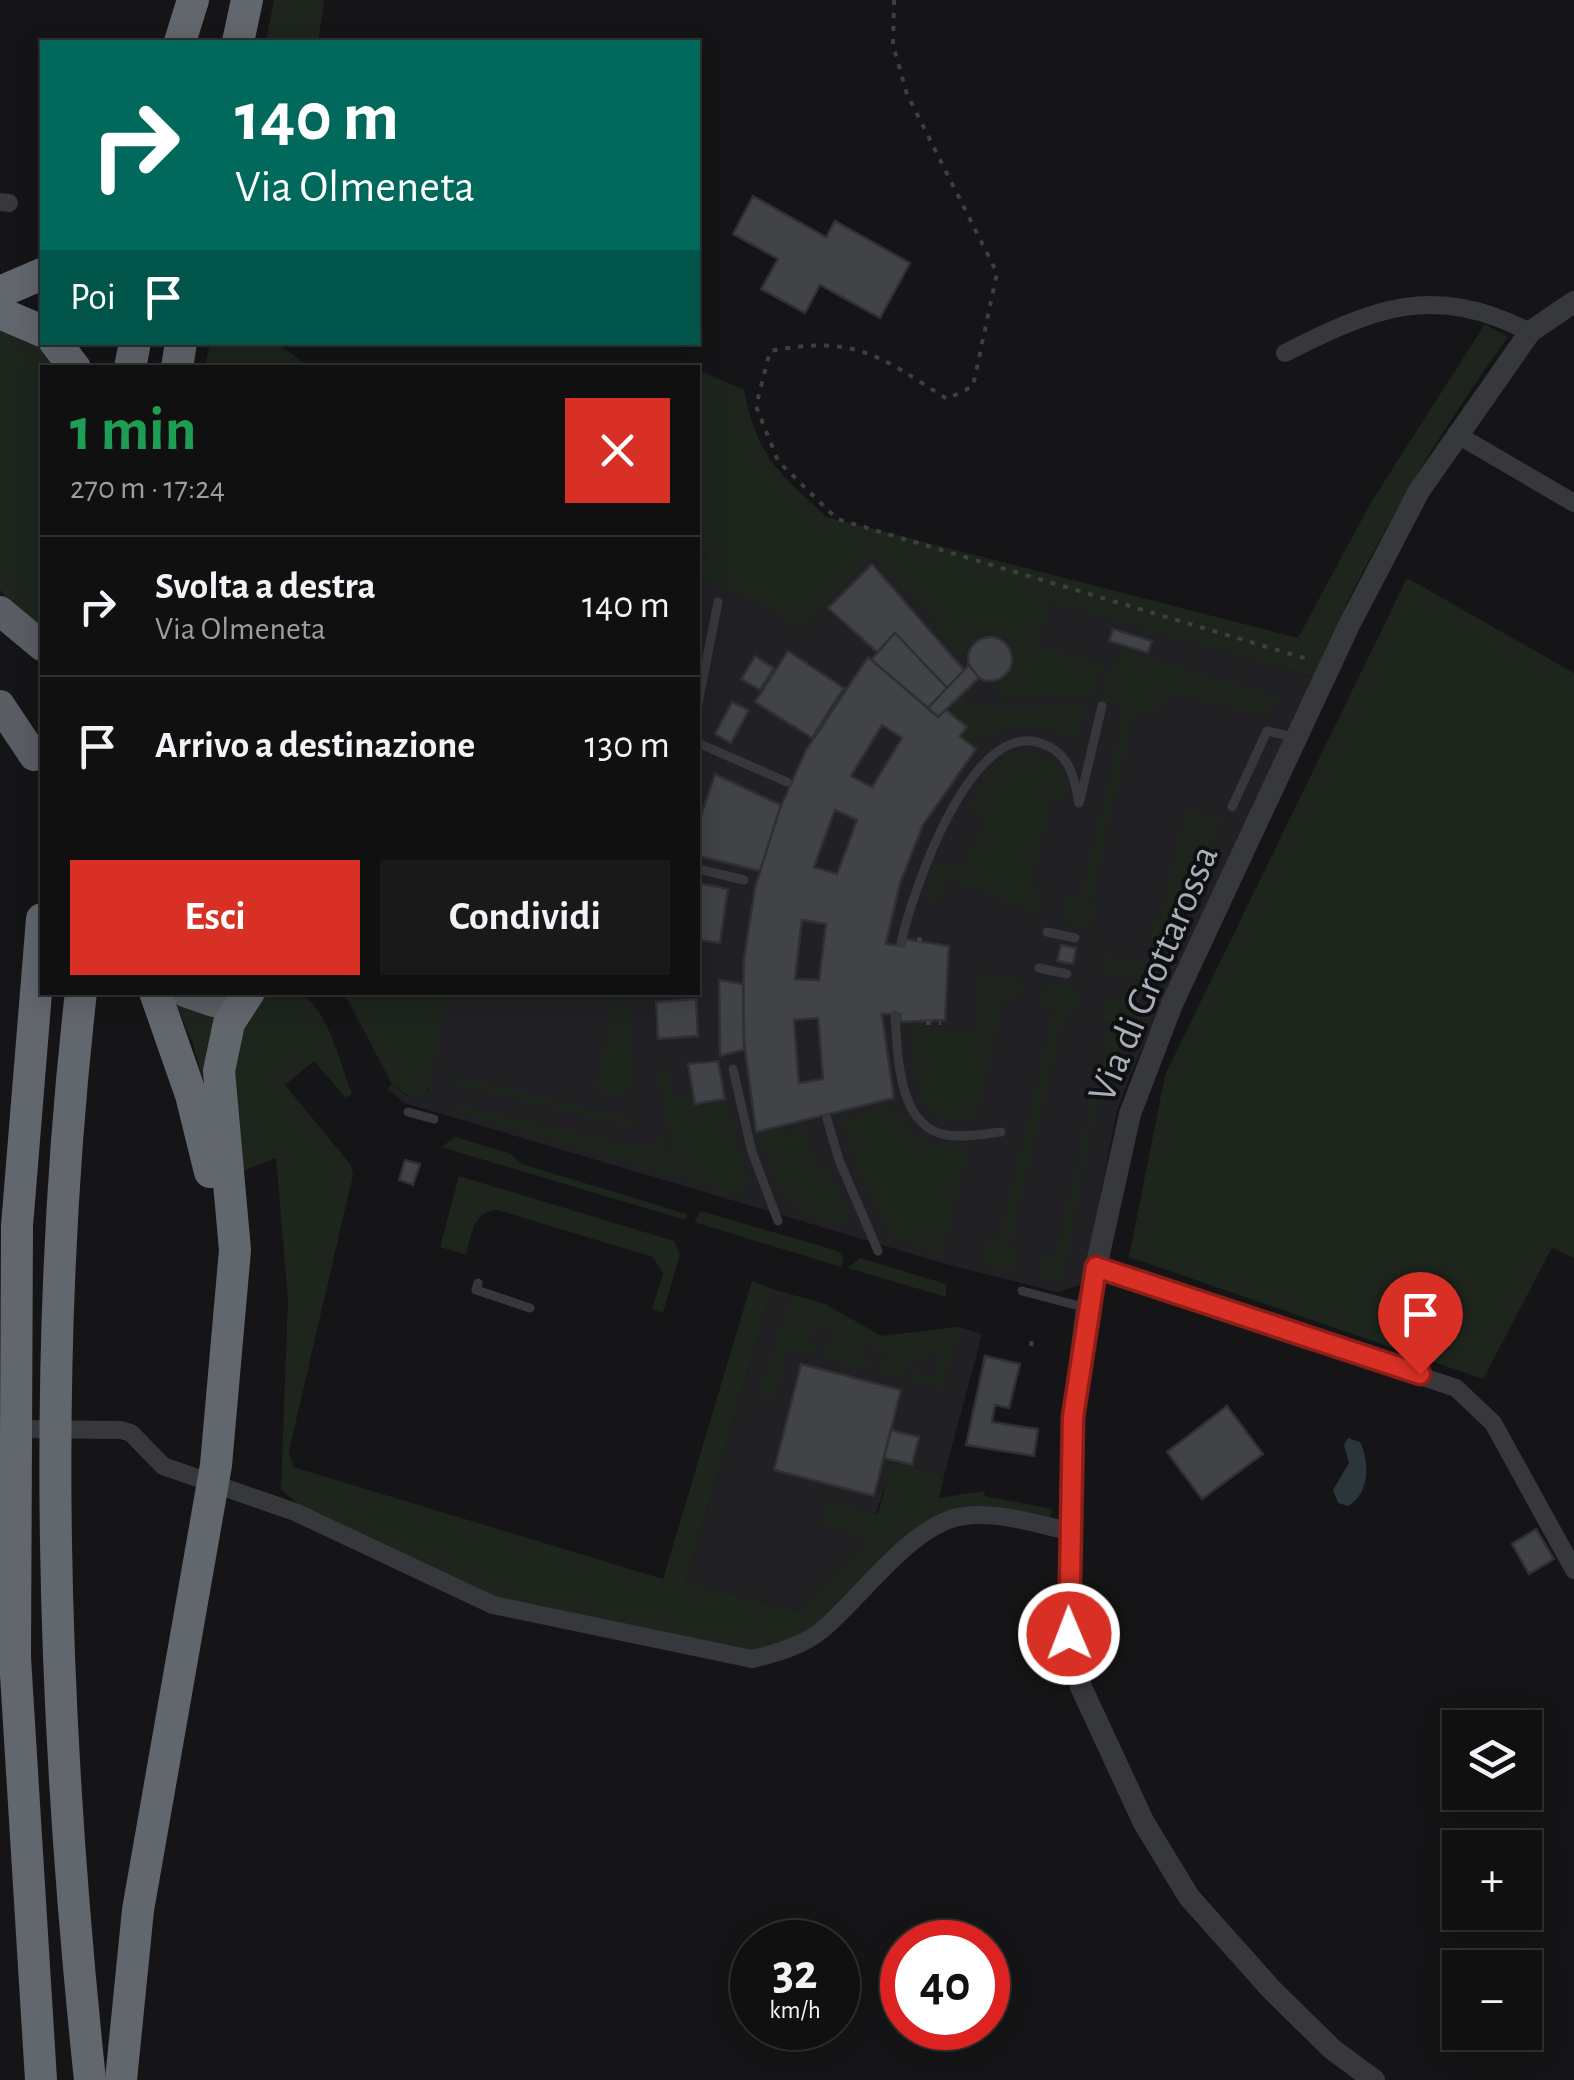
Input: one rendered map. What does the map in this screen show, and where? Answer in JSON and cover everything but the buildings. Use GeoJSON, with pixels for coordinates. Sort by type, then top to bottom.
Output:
{"type":"FeatureCollection","features":[{"type":"Feature","properties":{"kind":"highway"},"geometry":{"type":"LineString","coordinates":[[181,40],[196,0]]}},
{"type":"Feature","properties":{"kind":"highway"},"geometry":{"type":"LineString","coordinates":[[192,40],[196,0]]}},
{"type":"Feature","properties":{"kind":"highway"},"geometry":{"type":"LineString","coordinates":[[238,40],[247,0]]}},
{"type":"Feature","properties":{"kind":"highway"},"geometry":{"type":"LineString","coordinates":[[0,292],[40,275]]}},
{"type":"Feature","properties":{"kind":"highway"},"geometry":{"type":"LineString","coordinates":[[0,312],[40,330]]}},
{"type":"Feature","properties":{"kind":"highway"},"geometry":{"type":"LineString","coordinates":[[0,611],[40,644]]}},
{"type":"Feature","properties":{"kind":"highway"},"geometry":{"type":"LineString","coordinates":[[0,706],[34,756]]}},
{"type":"Feature","properties":{"kind":"highway"},"geometry":{"type":"LineString","coordinates":[[40,944],[17,1226],[15,1658],[40,2078]]}},
{"type":"Feature","properties":{"kind":"highway"},"geometry":{"type":"LineString","coordinates":[[82,995],[57,1291],[58,1538],[75,1930],[90,2080]]}},
{"type":"Feature","properties":{"kind":"highway"},"geometry":{"type":"LineString","coordinates":[[156,995],[203,1138],[217,1208],[228,1335]]}},
{"type":"Feature","properties":{"kind":"highway"},"geometry":{"type":"LineString","coordinates":[[193,995],[214,1002],[228,995]]}},
{"type":"Feature","properties":{"kind":"highway"},"geometry":{"type":"LineString","coordinates":[[121,2080],[138,1910],[216,1466],[235,1250],[220,1071],[229,1023],[247,995]]}},
{"type":"Feature","properties":{"kind":"highway"},"geometry":{"type":"LineString","coordinates":[[0,1766],[6,1869],[40,2078]]}},
{"type":"Feature","properties":{"kind":"street","name":"Via di Grottarossa"},"geometry":{"type":"LineString","coordinates":[[1374,2080],[1332,2050],[1271,1990],[1189,1897],[1144,1823],[1081,1687],[1069,1634],[1073,1417],[1087,1308],[1130,1114],[1152,1052],[1296,737],[1419,491],[1530,332],[1574,302]]}},
{"type":"Feature","properties":{"kind":"street"},"geometry":{"type":"LineString","coordinates":[[1285,353],[1344,323],[1393,307],[1438,303],[1488,311],[1530,332]]}},
{"type":"Feature","properties":{"kind":"street"},"geometry":{"type":"LineString","coordinates":[[1456,434],[1574,504]]}},
{"type":"Feature","properties":{"kind":"street"},"geometry":{"type":"LineString","coordinates":[[1096,1267],[1456,1388],[1493,1423],[1574,1570]]}},
{"type":"Feature","properties":{"kind":"street"},"geometry":{"type":"LineString","coordinates":[[0,1429],[130,1433],[163,1466],[263,1501],[493,1606],[752,1659],[778,1653],[820,1632],[911,1546],[949,1520],[1001,1516],[1069,1531]]}},
{"type":"Feature","properties":{"kind":"lane"},"geometry":{"type":"LineString","coordinates":[[700,694],[718,602]]}},
{"type":"Feature","properties":{"kind":"lane"},"geometry":{"type":"LineString","coordinates":[[901,943],[918,883],[941,828],[980,769],[1002,747],[1024,740],[1057,752],[1074,773],[1079,803],[1102,706]]}},
{"type":"Feature","properties":{"kind":"lane"},"geometry":{"type":"LineString","coordinates":[[1232,808],[1267,731],[1296,737]]}},
{"type":"Feature","properties":{"kind":"lane"},"geometry":{"type":"LineString","coordinates":[[700,744],[787,782]]}},
{"type":"Feature","properties":{"kind":"lane"},"geometry":{"type":"LineString","coordinates":[[700,869],[744,880]]}},
{"type":"Feature","properties":{"kind":"lane"},"geometry":{"type":"LineString","coordinates":[[1047,932],[1075,938]]}},
{"type":"Feature","properties":{"kind":"lane"},"geometry":{"type":"LineString","coordinates":[[1038,968],[1067,974]]}},
{"type":"Feature","properties":{"kind":"lane"},"geometry":{"type":"LineString","coordinates":[[895,1015],[907,1095],[919,1122],[948,1135],[1001,1132]]}},
{"type":"Feature","properties":{"kind":"lane"},"geometry":{"type":"LineString","coordinates":[[733,1070],[752,1152],[778,1221]]}},
{"type":"Feature","properties":{"kind":"lane"},"geometry":{"type":"LineString","coordinates":[[408,1112],[434,1119]]}},
{"type":"Feature","properties":{"kind":"lane"},"geometry":{"type":"LineString","coordinates":[[827,1119],[839,1160],[878,1250]]}},
{"type":"Feature","properties":{"kind":"lane"},"geometry":{"type":"LineString","coordinates":[[478,1283],[476,1290],[530,1308]]}},
{"type":"Feature","properties":{"kind":"lane"},"geometry":{"type":"LineString","coordinates":[[1022,1291],[1087,1308]]}},
{"type":"Feature","properties":{"kind":"path"},"geometry":{"type":"LineString","coordinates":[[894,0],[893,45],[908,94],[997,273],[973,386],[947,400],[872,352],[816,342],[770,351],[756,406],[778,461],[837,519],[1330,666]]}},
{"type":"Feature","properties":{"kind":"path"},"geometry":{"type":"LineString","coordinates":[[926,1023],[941,1022]]}},
{"type":"Feature","properties":{"kind":"path"},"geometry":{"type":"LineString","coordinates":[[1031,1346],[1033,1334]]}},
{"type":"Feature","properties":{"kind":"shaded area"},"geometry":{"type":"Polygon","coordinates":[[[274,0],[324,0],[318,40],[266,40],[274,0]]]}},
{"type":"Feature","properties":{"kind":"shaded area"},"geometry":{"type":"Polygon","coordinates":[[[0,323],[25,333],[61,365],[40,365],[40,624],[24,615],[0,590],[0,323]]]}},
{"type":"Feature","properties":{"kind":"shaded area"},"geometry":{"type":"Polygon","coordinates":[[[1485,324],[1508,337],[1401,502],[1313,677],[1049,602],[1037,645],[1102,664],[1093,698],[1049,695],[1002,700],[999,685],[1016,666],[1009,641],[994,634],[980,636],[969,645],[963,661],[936,631],[938,626],[871,556],[802,630],[763,604],[700,578],[706,554],[700,551],[700,371],[744,390],[756,431],[772,462],[827,517],[1298,638],[1370,504],[1485,324]]]}},
{"type":"Feature","properties":{"kind":"shaded area"},"geometry":{"type":"Polygon","coordinates":[[[209,345],[280,345],[307,365],[205,365],[209,345]]]}},
{"type":"Feature","properties":{"kind":"shaded area"},"geometry":{"type":"Polygon","coordinates":[[[700,502],[1313,677],[1131,1073],[1117,1111],[1083,1284],[1057,1292],[946,1264],[405,1103],[387,1089],[392,1084],[408,1097],[428,1091],[447,996],[700,995],[700,502]]]}},
{"type":"Feature","properties":{"kind":"shaded area"},"geometry":{"type":"Polygon","coordinates":[[[1407,578],[1574,673],[1574,1258],[1552,1248],[1483,1379],[1129,1257],[1165,1075],[1407,578]]]}},
{"type":"Feature","properties":{"kind":"shaded area"},"geometry":{"type":"Polygon","coordinates":[[[1120,650],[1279,697],[1268,715],[1171,693],[1148,716],[1134,713],[1090,902],[1096,904],[1090,930],[1062,921],[1068,897],[1081,899],[1126,707],[1100,700],[1109,666],[1115,667],[1120,650]]]}},
{"type":"Feature","properties":{"kind":"shaded area"},"geometry":{"type":"Polygon","coordinates":[[[960,699],[988,708],[1087,705],[1076,740],[1036,725],[1014,726],[988,738],[981,733],[972,744],[961,735],[967,727],[949,711],[960,699]]]}},
{"type":"Feature","properties":{"kind":"shaded area"},"geometry":{"type":"Polygon","coordinates":[[[1029,750],[1054,762],[1065,780],[1065,800],[1052,798],[1030,888],[1043,891],[1038,913],[947,878],[939,903],[923,898],[936,863],[960,869],[986,819],[968,803],[1003,758],[1029,750]]]}},
{"type":"Feature","properties":{"kind":"shaded area"},"geometry":{"type":"Polygon","coordinates":[[[1186,810],[1223,820],[1162,947],[1149,942],[1154,918],[1161,919],[1186,810]]]}},
{"type":"Feature","properties":{"kind":"shaded area"},"geometry":{"type":"Polygon","coordinates":[[[1103,955],[1169,974],[1162,985],[1100,971],[1103,955]]]}},
{"type":"Feature","properties":{"kind":"shaded area"},"geometry":{"type":"Polygon","coordinates":[[[978,975],[1022,979],[1017,1001],[1004,998],[976,1118],[956,1122],[929,1109],[921,1095],[910,1025],[923,1024],[932,1031],[978,1029],[978,975]]]}},
{"type":"Feature","properties":{"kind":"shaded area"},"geometry":{"type":"Polygon","coordinates":[[[1047,982],[1080,990],[1074,1014],[1064,1013],[1009,1246],[1019,1249],[1014,1269],[985,1267],[981,1262],[986,1240],[999,1242],[1054,1011],[1041,1007],[1047,982]]]}},
{"type":"Feature","properties":{"kind":"shaded area"},"geometry":{"type":"Polygon","coordinates":[[[172,995],[197,1012],[217,1011],[210,1106],[192,1041],[172,995]]]}},
{"type":"Feature","properties":{"kind":"shaded area"},"geometry":{"type":"Polygon","coordinates":[[[267,995],[301,995],[308,999],[329,1031],[352,1094],[346,1098],[314,1061],[285,1085],[351,1165],[353,1175],[289,1451],[293,1467],[663,1579],[752,1281],[772,1289],[686,1581],[801,1612],[865,1546],[866,1537],[821,1525],[828,1501],[878,1514],[892,1462],[944,1476],[939,1498],[984,1491],[985,1496],[1052,1509],[1050,1518],[992,1506],[961,1507],[936,1518],[830,1617],[789,1642],[741,1654],[491,1598],[306,1510],[281,1490],[288,1299],[276,1158],[238,1173],[231,1076],[240,1028],[267,995]]]}},
{"type":"Feature","properties":{"kind":"shaded area"},"geometry":{"type":"Polygon","coordinates":[[[345,995],[446,995],[430,1084],[424,1096],[413,1099],[392,1084],[345,995]]]}},
{"type":"Feature","properties":{"kind":"shaded area"},"geometry":{"type":"Polygon","coordinates":[[[616,995],[629,995],[634,1087],[621,1096],[595,1090],[616,995]]]}},
{"type":"Feature","properties":{"kind":"shaded area"},"geometry":{"type":"Polygon","coordinates":[[[1107,997],[1128,1001],[1133,1010],[1094,1114],[1062,1281],[1054,1283],[1041,1275],[1045,1255],[1056,1257],[1110,1024],[1101,1021],[1107,997]]]}},
{"type":"Feature","properties":{"kind":"shaded area"},"geometry":{"type":"Polygon","coordinates":[[[667,1067],[672,1097],[693,1095],[696,1104],[725,1099],[749,1182],[743,1193],[738,1195],[677,1177],[657,1070],[667,1067]]]}},
{"type":"Feature","properties":{"kind":"shaded area"},"geometry":{"type":"Polygon","coordinates":[[[457,1076],[634,1120],[637,1124],[633,1127],[455,1084],[452,1080],[457,1076]]]}},
{"type":"Feature","properties":{"kind":"shaded area"},"geometry":{"type":"Polygon","coordinates":[[[884,1101],[888,1101],[892,1115],[900,1114],[920,1137],[969,1149],[941,1255],[891,1237],[857,1169],[840,1114],[845,1113],[848,1120],[885,1107],[884,1101]]]}},
{"type":"Feature","properties":{"kind":"shaded area"},"geometry":{"type":"Polygon","coordinates":[[[453,1106],[641,1149],[654,1146],[664,1133],[673,1176],[459,1112],[453,1106]]]}},
{"type":"Feature","properties":{"kind":"shaded area"},"geometry":{"type":"Polygon","coordinates":[[[779,1127],[782,1134],[804,1129],[816,1168],[828,1165],[849,1215],[842,1225],[806,1214],[784,1195],[759,1133],[779,1127]]]}},
{"type":"Feature","properties":{"kind":"shaded area"},"geometry":{"type":"Polygon","coordinates":[[[455,1137],[509,1153],[522,1164],[687,1214],[685,1220],[441,1147],[455,1137]]]}},
{"type":"Feature","properties":{"kind":"shaded area"},"geometry":{"type":"Polygon","coordinates":[[[459,1176],[674,1241],[680,1255],[663,1313],[652,1309],[663,1274],[653,1257],[497,1210],[478,1220],[466,1255],[440,1247],[459,1176]]]}},
{"type":"Feature","properties":{"kind":"shaded area"},"geometry":{"type":"Polygon","coordinates":[[[701,1211],[838,1251],[844,1258],[841,1267],[694,1222],[701,1211]]]}},
{"type":"Feature","properties":{"kind":"shaded area"},"geometry":{"type":"Polygon","coordinates":[[[860,1258],[946,1284],[946,1297],[848,1268],[860,1258]]]}},
{"type":"Feature","properties":{"kind":"shaded area"},"geometry":{"type":"Polygon","coordinates":[[[772,1289],[825,1304],[881,1336],[959,1327],[982,1334],[944,1476],[893,1462],[865,1546],[801,1612],[686,1581],[772,1289]]]}},
{"type":"Feature","properties":{"kind":"shaded area"},"geometry":{"type":"Polygon","coordinates":[[[793,1295],[825,1304],[881,1336],[959,1327],[943,1389],[912,1381],[914,1371],[934,1376],[940,1352],[909,1363],[905,1379],[878,1372],[886,1355],[865,1340],[860,1356],[873,1360],[871,1370],[823,1358],[835,1331],[814,1325],[808,1343],[819,1346],[816,1356],[788,1349],[775,1399],[758,1395],[793,1295]]]}},
{"type":"Feature","properties":{"kind":"shaded area"},"geometry":{"type":"Polygon","coordinates":[[[1348,1438],[1360,1442],[1366,1477],[1361,1493],[1348,1506],[1338,1503],[1333,1490],[1349,1463],[1344,1445],[1348,1438]]]}},
{"type":"Feature","properties":{"kind":"route"},"geometry":{"type":"LineString","coordinates":[[1069,1634],[1073,1417],[1084,1324],[1096,1267],[1420,1374]]}}]}
